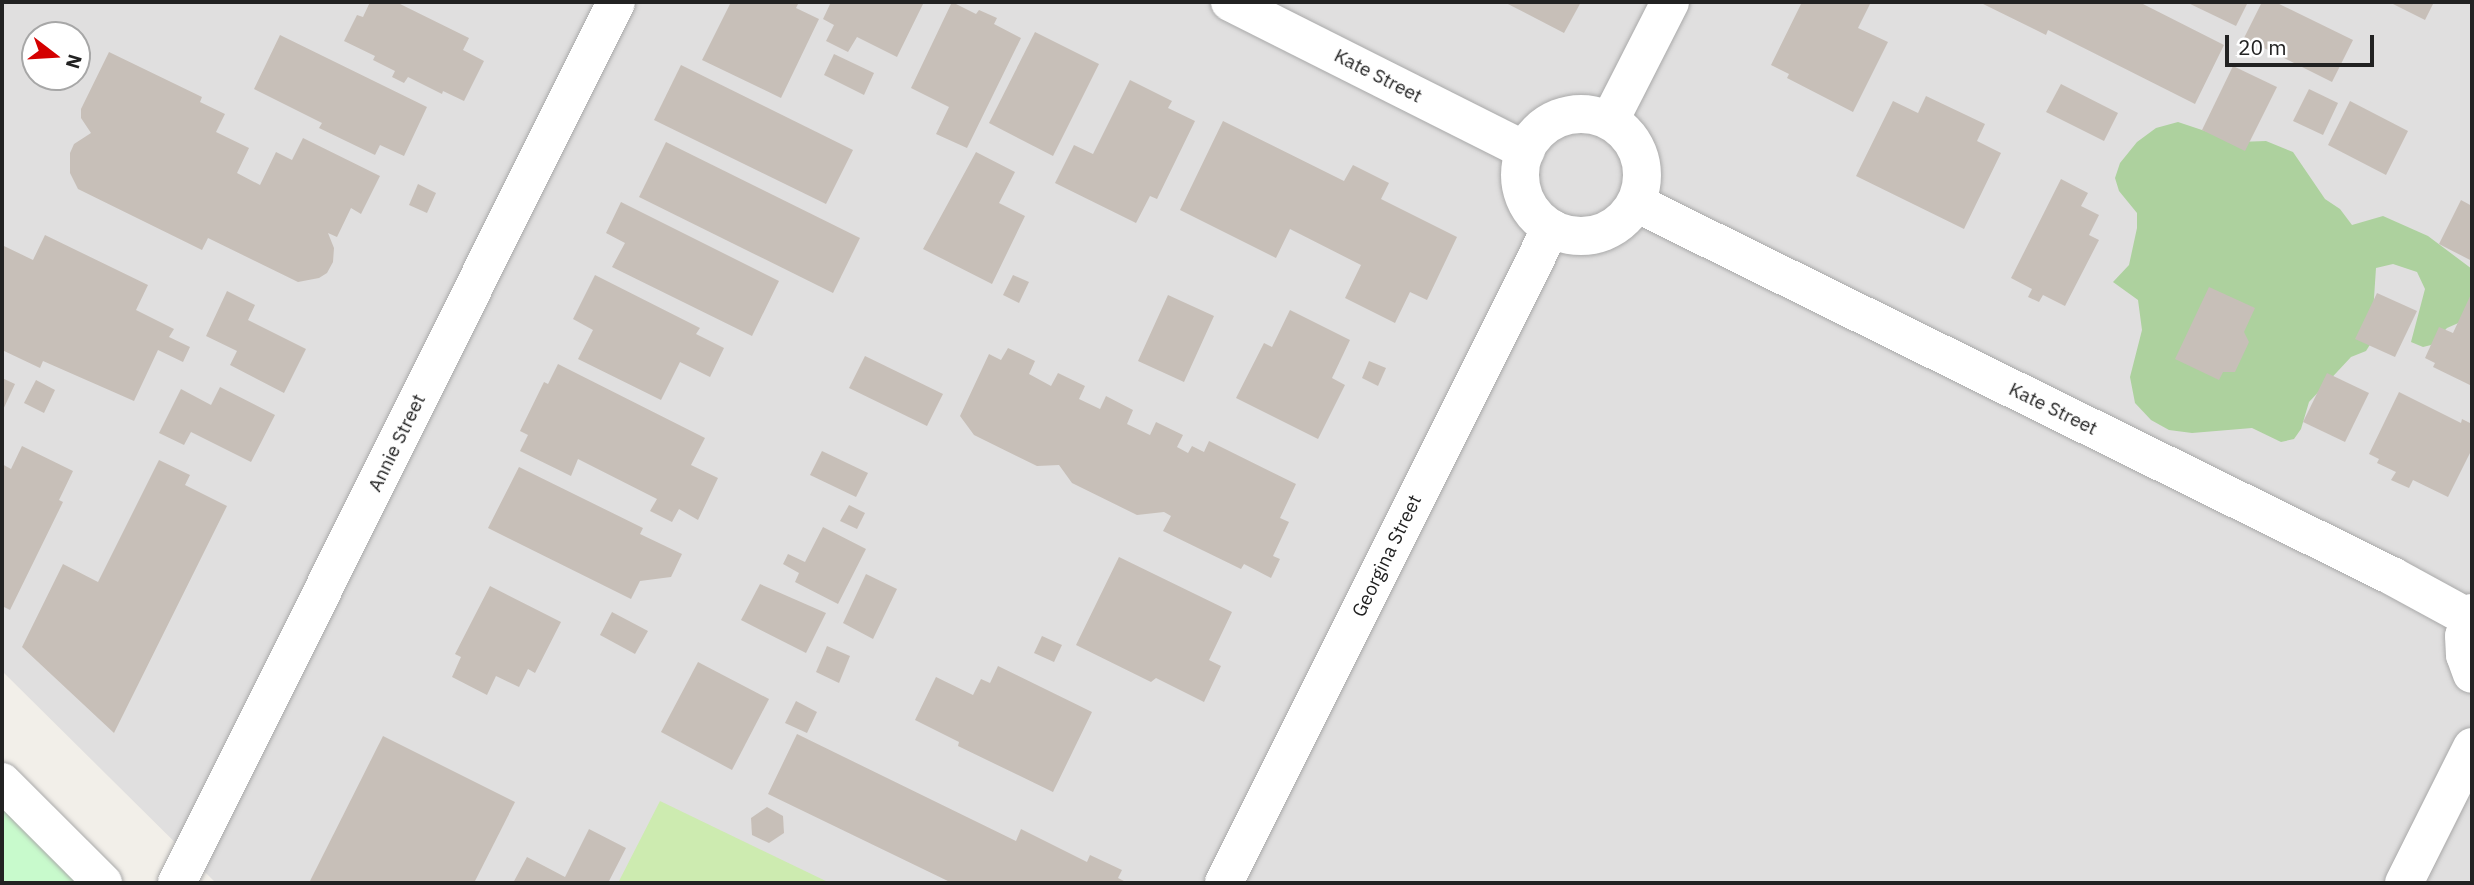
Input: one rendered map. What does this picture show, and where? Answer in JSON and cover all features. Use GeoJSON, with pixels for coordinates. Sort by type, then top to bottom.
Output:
{"type":"FeatureCollection","features":[{"type":"Feature","properties":{"kind":"street","name":"Annie Street"},"geometry":{"type":"LineString","coordinates":[[177,883],[616,2]]}},
{"type":"Feature","properties":{"kind":"street","name":"Kate Street"},"geometry":{"type":"LineString","coordinates":[[1230,2],[1526,151]]}},
{"type":"Feature","properties":{"kind":"street"},"geometry":{"type":"LineString","coordinates":[[1610,120],[1670,2]]}},
{"type":"Feature","properties":{"kind":"street"},"geometry":{"type":"LineString","coordinates":[[1590,114],[1610,120],[1625,132],[1636,147],[1642,175],[1636,203],[1625,219],[1599,233],[1570,235],[1551,229],[1537,217],[1521,186],[1520,168],[1526,151],[1536,134],[1561,118],[1590,114]]}},
{"type":"Feature","properties":{"kind":"street","name":"Kate Street"},"geometry":{"type":"LineString","coordinates":[[1636,203],[2471,615]]}},
{"type":"Feature","properties":{"kind":"street","name":"Georgina Street"},"geometry":{"type":"LineString","coordinates":[[1224,883],[1551,229]]}},
{"type":"Feature","properties":{"kind":"street"},"geometry":{"type":"LineString","coordinates":[[2471,615],[2464,636],[2465,655],[2472,674]]}},
{"type":"Feature","properties":{"kind":"street"},"geometry":{"type":"LineString","coordinates":[[2404,883],[2472,747]]}},
{"type":"Feature","properties":{"kind":"street"},"geometry":{"type":"LineString","coordinates":[[2,782],[103,883]]}},
{"type":"Feature","properties":{"kind":"shaded area"},"geometry":{"type":"Polygon","coordinates":[[[2,2],[2472,2],[2472,883],[216,883],[2,671],[2,2]]]}},
{"type":"Feature","properties":{"kind":"green space"},"geometry":{"type":"Polygon","coordinates":[[[2178,122],[2238,142],[2266,141],[2293,152],[2325,199],[2340,209],[2352,225],[2383,216],[2428,236],[2472,269],[2472,317],[2447,328],[2431,345],[2423,347],[2411,342],[2425,289],[2417,272],[2393,264],[2376,268],[2371,343],[2366,351],[2351,357],[2309,402],[2301,429],[2294,439],[2281,442],[2252,428],[2192,433],[2169,430],[2151,420],[2135,403],[2130,377],[2142,330],[2138,300],[2113,282],[2129,265],[2137,228],[2137,213],[2119,191],[2115,178],[2120,163],[2137,142],[2156,128],[2178,122]]]}},
{"type":"Feature","properties":{"kind":"green space"},"geometry":{"type":"Polygon","coordinates":[[[2,782],[103,883],[2,883],[2,782]]]}},
{"type":"Feature","properties":{"kind":"green space"},"geometry":{"type":"Polygon","coordinates":[[[660,801],[830,883],[618,883],[660,801]]]}},
{"type":"Feature","properties":{"kind":"building"},"geometry":{"type":"Polygon","coordinates":[[[370,2],[396,2],[469,38],[463,50],[484,61],[464,101],[443,91],[442,94],[408,77],[404,83],[392,77],[395,71],[373,60],[375,56],[344,41],[357,15],[363,17],[370,2]]]}},
{"type":"Feature","properties":{"kind":"building"},"geometry":{"type":"Polygon","coordinates":[[[731,2],[799,2],[796,8],[819,19],[781,98],[702,60],[731,2]]]}},
{"type":"Feature","properties":{"kind":"building"},"geometry":{"type":"Polygon","coordinates":[[[831,2],[924,2],[897,57],[857,37],[848,52],[826,41],[834,25],[823,19],[831,2]]]}},
{"type":"Feature","properties":{"kind":"building"},"geometry":{"type":"Polygon","coordinates":[[[952,2],[976,14],[979,10],[997,18],[994,24],[1021,38],[967,148],[936,134],[949,107],[911,88],[952,2]]]}},
{"type":"Feature","properties":{"kind":"building"},"geometry":{"type":"Polygon","coordinates":[[[1504,2],[1581,2],[1564,33],[1504,2]]]}},
{"type":"Feature","properties":{"kind":"building"},"geometry":{"type":"Polygon","coordinates":[[[1802,2],[1871,2],[1858,28],[1888,42],[1853,112],[1787,78],[1789,74],[1771,65],[1802,2]]]}},
{"type":"Feature","properties":{"kind":"building"},"geometry":{"type":"Polygon","coordinates":[[[1979,2],[2139,2],[2224,45],[2195,104],[2048,30],[2046,35],[1979,2]]]}},
{"type":"Feature","properties":{"kind":"building"},"geometry":{"type":"Polygon","coordinates":[[[2186,2],[2248,2],[2236,26],[2186,2]]]}},
{"type":"Feature","properties":{"kind":"building"},"geometry":{"type":"Polygon","coordinates":[[[2262,2],[2275,2],[2353,40],[2332,82],[2244,38],[2262,2]]]}},
{"type":"Feature","properties":{"kind":"building"},"geometry":{"type":"Polygon","coordinates":[[[2389,2],[2434,2],[2425,20],[2389,2]]]}},
{"type":"Feature","properties":{"kind":"building"},"geometry":{"type":"Polygon","coordinates":[[[1035,32],[1099,64],[1053,156],[989,123],[1035,32]]]}},
{"type":"Feature","properties":{"kind":"building"},"geometry":{"type":"Polygon","coordinates":[[[280,35],[427,107],[404,156],[380,145],[375,155],[319,128],[322,123],[254,89],[280,35]]]}},
{"type":"Feature","properties":{"kind":"building"},"geometry":{"type":"Polygon","coordinates":[[[109,52],[202,97],[200,102],[225,114],[216,132],[249,148],[237,173],[260,185],[276,152],[292,160],[303,138],[380,176],[361,214],[351,208],[337,237],[328,233],[334,248],[333,262],[327,273],[319,278],[298,282],[208,238],[202,250],[78,189],[70,173],[70,153],[74,144],[91,133],[81,118],[81,109],[109,52]]]}},
{"type":"Feature","properties":{"kind":"building"},"geometry":{"type":"Polygon","coordinates":[[[834,54],[874,73],[864,95],[824,75],[834,54]]]}},
{"type":"Feature","properties":{"kind":"building"},"geometry":{"type":"Polygon","coordinates":[[[681,65],[853,150],[826,204],[654,120],[681,65]]]}},
{"type":"Feature","properties":{"kind":"building"},"geometry":{"type":"Polygon","coordinates":[[[2233,66],[2277,87],[2245,151],[2202,130],[2233,66]]]}},
{"type":"Feature","properties":{"kind":"building"},"geometry":{"type":"Polygon","coordinates":[[[1130,80],[1172,101],[1168,108],[1195,121],[1157,199],[1150,196],[1136,223],[1055,183],[1074,145],[1093,154],[1130,80]]]}},
{"type":"Feature","properties":{"kind":"building"},"geometry":{"type":"Polygon","coordinates":[[[2061,84],[2118,113],[2104,141],[2046,112],[2061,84]]]}},
{"type":"Feature","properties":{"kind":"building"},"geometry":{"type":"Polygon","coordinates":[[[2309,89],[2338,103],[2323,135],[2293,121],[2309,89]]]}},
{"type":"Feature","properties":{"kind":"building"},"geometry":{"type":"Polygon","coordinates":[[[1926,96],[1985,124],[1977,141],[2001,153],[1964,229],[1856,176],[1893,101],[1918,113],[1926,96]]]}},
{"type":"Feature","properties":{"kind":"building"},"geometry":{"type":"Polygon","coordinates":[[[2350,101],[2408,131],[2386,175],[2328,145],[2350,101]]]}},
{"type":"Feature","properties":{"kind":"building"},"geometry":{"type":"Polygon","coordinates":[[[1223,121],[1344,181],[1353,165],[1389,183],[1381,199],[1457,237],[1427,300],[1410,292],[1395,323],[1345,298],[1361,265],[1290,229],[1276,258],[1180,210],[1223,121]]]}},
{"type":"Feature","properties":{"kind":"building"},"geometry":{"type":"Polygon","coordinates":[[[666,142],[860,238],[833,293],[639,197],[666,142]]]}},
{"type":"Feature","properties":{"kind":"building"},"geometry":{"type":"Polygon","coordinates":[[[976,152],[1015,172],[999,203],[1025,216],[992,284],[923,249],[976,152]]]}},
{"type":"Feature","properties":{"kind":"building"},"geometry":{"type":"Polygon","coordinates":[[[2061,179],[2088,193],[2081,206],[2099,215],[2089,235],[2099,240],[2065,306],[2043,295],[2039,302],[2028,297],[2032,289],[2011,278],[2061,179]]]}},
{"type":"Feature","properties":{"kind":"building"},"geometry":{"type":"Polygon","coordinates":[[[418,184],[436,193],[427,213],[409,205],[418,184]]]}},
{"type":"Feature","properties":{"kind":"building"},"geometry":{"type":"Polygon","coordinates":[[[2461,200],[2472,206],[2472,261],[2439,244],[2461,200]]]}},
{"type":"Feature","properties":{"kind":"building"},"geometry":{"type":"Polygon","coordinates":[[[621,202],[779,281],[752,336],[612,267],[625,243],[606,233],[621,202]]]}},
{"type":"Feature","properties":{"kind":"building"},"geometry":{"type":"Polygon","coordinates":[[[45,235],[148,285],[136,310],[174,329],[169,337],[190,347],[183,362],[158,350],[134,401],[43,361],[40,368],[2,350],[2,251],[4,246],[33,260],[45,235]]]}},
{"type":"Feature","properties":{"kind":"building"},"geometry":{"type":"Polygon","coordinates":[[[595,275],[700,328],[696,334],[724,348],[710,377],[680,362],[661,400],[578,359],[593,330],[573,319],[595,275]]]}},
{"type":"Feature","properties":{"kind":"building"},"geometry":{"type":"Polygon","coordinates":[[[1013,275],[1029,282],[1019,303],[1003,295],[1013,275]]]}},
{"type":"Feature","properties":{"kind":"building"},"geometry":{"type":"Polygon","coordinates":[[[2209,287],[2255,308],[2244,332],[2249,342],[2235,372],[2223,372],[2219,380],[2175,359],[2209,287]]]}},
{"type":"Feature","properties":{"kind":"building"},"geometry":{"type":"Polygon","coordinates":[[[227,291],[255,305],[248,320],[306,349],[284,393],[230,365],[237,351],[206,336],[227,291]]]}},
{"type":"Feature","properties":{"kind":"building"},"geometry":{"type":"Polygon","coordinates":[[[2472,292],[2472,386],[2433,367],[2435,363],[2425,358],[2439,327],[2453,333],[2472,292]]]}},
{"type":"Feature","properties":{"kind":"building"},"geometry":{"type":"Polygon","coordinates":[[[2377,293],[2417,311],[2395,357],[2355,339],[2377,293]]]}},
{"type":"Feature","properties":{"kind":"building"},"geometry":{"type":"Polygon","coordinates":[[[1168,295],[1214,316],[1184,382],[1138,361],[1168,295]]]}},
{"type":"Feature","properties":{"kind":"building"},"geometry":{"type":"Polygon","coordinates":[[[1290,310],[1350,340],[1332,378],[1345,385],[1318,439],[1236,398],[1264,343],[1272,347],[1290,310]]]}},
{"type":"Feature","properties":{"kind":"building"},"geometry":{"type":"Polygon","coordinates":[[[1008,348],[1035,361],[1029,374],[1051,386],[1058,373],[1085,386],[1079,399],[1100,409],[1106,396],[1133,410],[1127,424],[1150,435],[1156,422],[1183,435],[1177,447],[1188,453],[1192,446],[1204,452],[1209,441],[1296,484],[1280,518],[1289,522],[1273,556],[1280,559],[1271,578],[1244,564],[1241,569],[1163,531],[1171,516],[1164,512],[1137,515],[1072,483],[1059,465],[1037,466],[974,435],[960,416],[989,354],[1001,360],[1008,348]]]}},
{"type":"Feature","properties":{"kind":"building"},"geometry":{"type":"Polygon","coordinates":[[[865,356],[943,394],[927,426],[849,388],[865,356]]]}},
{"type":"Feature","properties":{"kind":"building"},"geometry":{"type":"Polygon","coordinates":[[[1369,361],[1386,368],[1378,386],[1362,378],[1369,361]]]}},
{"type":"Feature","properties":{"kind":"building"},"geometry":{"type":"Polygon","coordinates":[[[558,364],[705,438],[691,465],[718,478],[698,520],[679,509],[672,522],[650,511],[657,499],[578,459],[571,476],[520,451],[528,435],[520,431],[544,382],[548,384],[558,364]]]}},
{"type":"Feature","properties":{"kind":"building"},"geometry":{"type":"Polygon","coordinates":[[[2327,373],[2369,393],[2345,442],[2303,422],[2327,373]]]}},
{"type":"Feature","properties":{"kind":"building"},"geometry":{"type":"Polygon","coordinates":[[[2,378],[15,384],[2,412],[2,378]]]}},
{"type":"Feature","properties":{"kind":"building"},"geometry":{"type":"Polygon","coordinates":[[[36,380],[55,390],[44,413],[24,403],[36,380]]]}},
{"type":"Feature","properties":{"kind":"building"},"geometry":{"type":"Polygon","coordinates":[[[220,387],[275,415],[251,462],[191,432],[184,445],[159,433],[181,389],[211,405],[220,387]]]}},
{"type":"Feature","properties":{"kind":"building"},"geometry":{"type":"Polygon","coordinates":[[[2399,392],[2461,423],[2462,419],[2472,424],[2472,449],[2448,497],[2413,480],[2409,488],[2391,480],[2396,472],[2377,463],[2379,459],[2369,454],[2399,392]]]}},
{"type":"Feature","properties":{"kind":"building"},"geometry":{"type":"Polygon","coordinates":[[[22,446],[73,471],[59,500],[63,502],[10,610],[2,606],[2,464],[11,469],[22,446]]]}},
{"type":"Feature","properties":{"kind":"building"},"geometry":{"type":"Polygon","coordinates":[[[822,451],[868,473],[856,497],[810,475],[822,451]]]}},
{"type":"Feature","properties":{"kind":"building"},"geometry":{"type":"Polygon","coordinates":[[[159,460],[190,475],[185,485],[227,506],[114,733],[22,647],[63,564],[98,582],[159,460]]]}},
{"type":"Feature","properties":{"kind":"building"},"geometry":{"type":"Polygon","coordinates":[[[519,467],[643,528],[640,534],[682,554],[671,577],[640,581],[631,599],[488,528],[519,467]]]}},
{"type":"Feature","properties":{"kind":"building"},"geometry":{"type":"Polygon","coordinates":[[[849,505],[865,513],[857,529],[840,521],[849,505]]]}},
{"type":"Feature","properties":{"kind":"building"},"geometry":{"type":"Polygon","coordinates":[[[823,527],[866,549],[838,604],[795,582],[799,573],[783,564],[788,554],[805,562],[823,527]]]}},
{"type":"Feature","properties":{"kind":"building"},"geometry":{"type":"Polygon","coordinates":[[[1119,557],[1232,612],[1209,660],[1221,666],[1204,702],[1156,678],[1151,682],[1076,645],[1119,557]]]}},
{"type":"Feature","properties":{"kind":"building"},"geometry":{"type":"Polygon","coordinates":[[[866,574],[897,589],[873,639],[843,623],[866,574]]]}},
{"type":"Feature","properties":{"kind":"building"},"geometry":{"type":"Polygon","coordinates":[[[760,584],[826,613],[806,653],[741,620],[760,584]]]}},
{"type":"Feature","properties":{"kind":"building"},"geometry":{"type":"Polygon","coordinates":[[[490,586],[561,622],[535,673],[528,669],[519,687],[496,676],[487,695],[452,677],[461,657],[455,654],[490,586]]]}},
{"type":"Feature","properties":{"kind":"building"},"geometry":{"type":"Polygon","coordinates":[[[612,612],[648,631],[635,654],[600,635],[612,612]]]}},
{"type":"Feature","properties":{"kind":"building"},"geometry":{"type":"Polygon","coordinates":[[[1042,636],[1062,645],[1054,662],[1034,653],[1042,636]]]}},
{"type":"Feature","properties":{"kind":"building"},"geometry":{"type":"Polygon","coordinates":[[[827,646],[850,656],[839,683],[816,672],[827,646]]]}},
{"type":"Feature","properties":{"kind":"building"},"geometry":{"type":"Polygon","coordinates":[[[698,662],[769,699],[732,770],[661,732],[698,662]]]}},
{"type":"Feature","properties":{"kind":"building"},"geometry":{"type":"Polygon","coordinates":[[[998,666],[1092,712],[1053,792],[958,746],[959,742],[915,720],[936,677],[973,695],[981,679],[990,683],[998,666]]]}},
{"type":"Feature","properties":{"kind":"building"},"geometry":{"type":"Polygon","coordinates":[[[796,701],[817,712],[807,733],[785,723],[796,701]]]}},
{"type":"Feature","properties":{"kind":"building"},"geometry":{"type":"Polygon","coordinates":[[[797,734],[1016,841],[1021,829],[1087,862],[1090,855],[1122,870],[1118,878],[1128,883],[952,883],[768,794],[797,734]]]}},
{"type":"Feature","properties":{"kind":"building"},"geometry":{"type":"Polygon","coordinates":[[[383,736],[515,802],[474,883],[309,883],[383,736]]]}},
{"type":"Feature","properties":{"kind":"building"},"geometry":{"type":"Polygon","coordinates":[[[767,807],[783,816],[784,833],[769,843],[752,835],[751,818],[767,807]]]}},
{"type":"Feature","properties":{"kind":"building"},"geometry":{"type":"Polygon","coordinates":[[[589,829],[626,848],[608,883],[513,883],[527,857],[565,877],[589,829]]]}}]}
